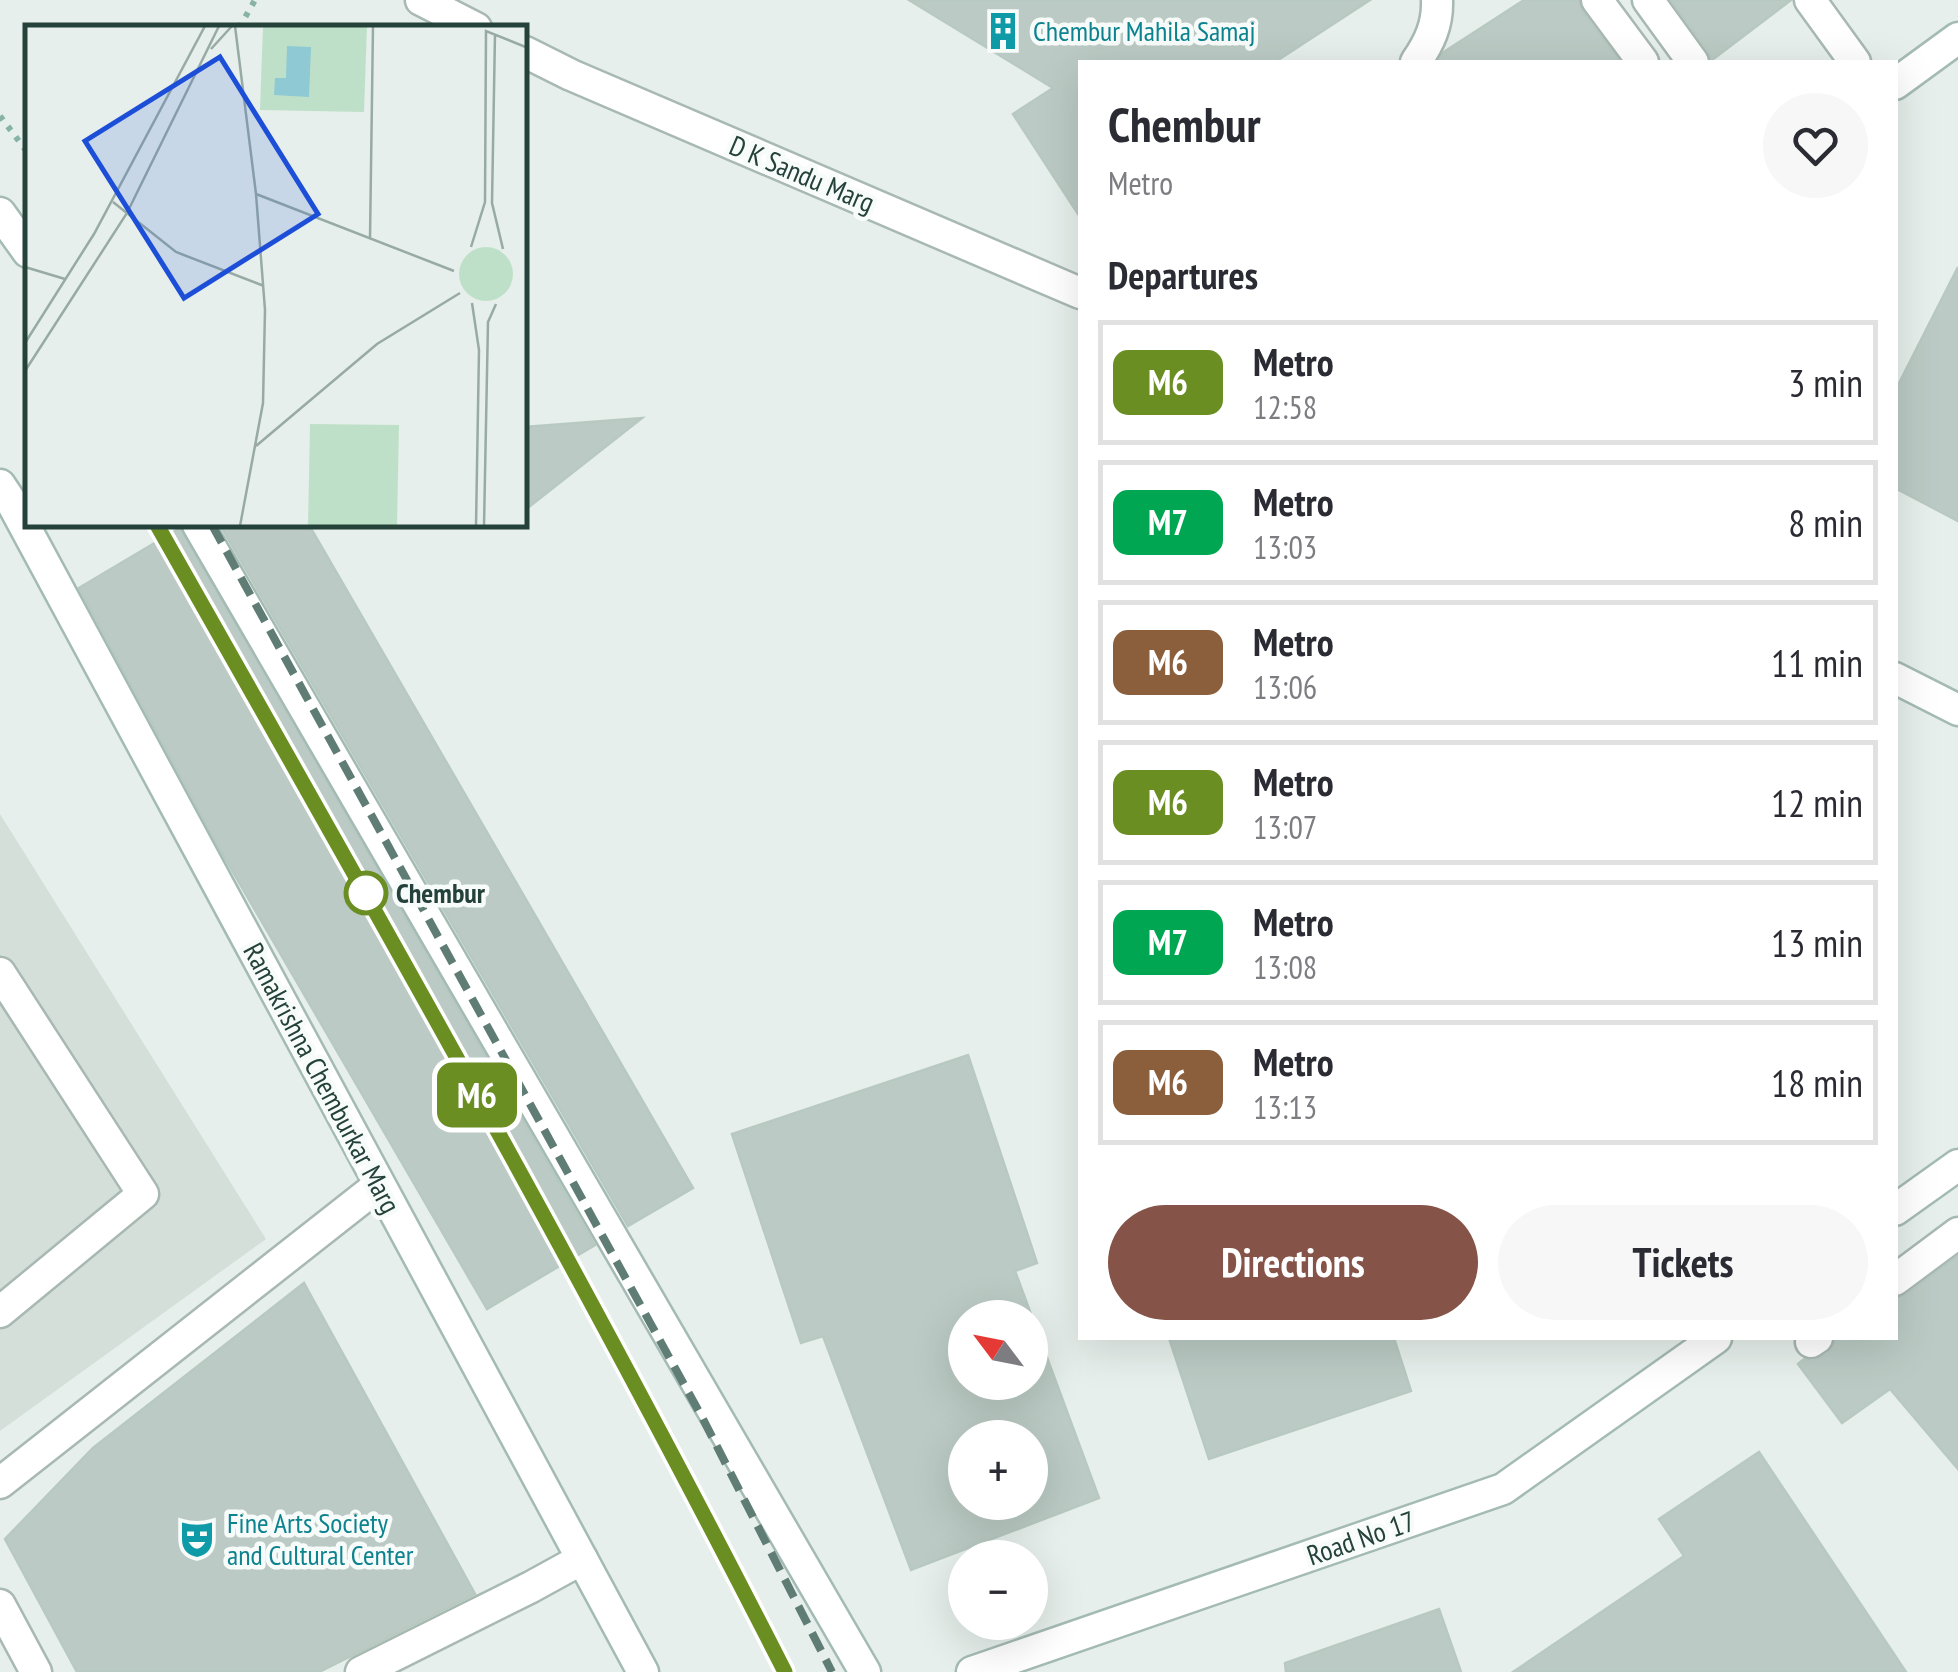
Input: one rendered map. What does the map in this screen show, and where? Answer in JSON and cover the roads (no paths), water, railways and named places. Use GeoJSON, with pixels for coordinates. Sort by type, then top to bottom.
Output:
{"type":"FeatureCollection","features":[{"type":"Feature","properties":{"kind":"main road"},"geometry":{"type":"LineString","coordinates":[[422,0],[470,25]]}},
{"type":"Feature","properties":{"kind":"main road"},"geometry":{"type":"LineString","coordinates":[[1417,60],[1430,42],[1438,14],[1437,0]]}},
{"type":"Feature","properties":{"kind":"main road"},"geometry":{"type":"LineString","coordinates":[[1597,0],[1641,60]]}},
{"type":"Feature","properties":{"kind":"main road"},"geometry":{"type":"LineString","coordinates":[[1648,0],[1692,60]]}},
{"type":"Feature","properties":{"kind":"main road"},"geometry":{"type":"LineString","coordinates":[[1810,0],[1854,60]]}},
{"type":"Feature","properties":{"kind":"main road"},"geometry":{"type":"LineString","coordinates":[[1898,82],[1958,38]]}},
{"type":"Feature","properties":{"kind":"main road","name":"D K Sandu Marg"},"geometry":{"type":"LineString","coordinates":[[528,53],[607,91],[1078,292]]}},
{"type":"Feature","properties":{"kind":"main road"},"geometry":{"type":"LineString","coordinates":[[0,213],[25,248]]}},
{"type":"Feature","properties":{"kind":"main road","name":"Ramakrishna Chemburkar Marg"},"geometry":{"type":"LineString","coordinates":[[4,501],[380,1185],[582,1559],[636,1670]]}},
{"type":"Feature","properties":{"kind":"main road"},"geometry":{"type":"LineString","coordinates":[[200,528],[866,1672]]}},
{"type":"Feature","properties":{"kind":"main road"},"geometry":{"type":"LineString","coordinates":[[1898,680],[1958,710]]}},
{"type":"Feature","properties":{"kind":"main road"},"geometry":{"type":"LineString","coordinates":[[0,973],[143,1194],[0,1312]]}},
{"type":"Feature","properties":{"kind":"main road"},"geometry":{"type":"LineString","coordinates":[[1898,1208],[1958,1165]]}},
{"type":"Feature","properties":{"kind":"main road"},"geometry":{"type":"LineString","coordinates":[[0,1483],[380,1185]]}},
{"type":"Feature","properties":{"kind":"main road"},"geometry":{"type":"LineString","coordinates":[[1898,1272],[1958,1234]]}},
{"type":"Feature","properties":{"kind":"main road","name":"Road No 17"},"geometry":{"type":"LineString","coordinates":[[972,1672],[1504,1489],[1713,1340]]}},
{"type":"Feature","properties":{"kind":"main road"},"geometry":{"type":"LineString","coordinates":[[361,1672],[582,1559]]}},
{"type":"Feature","properties":{"kind":"main road"},"geometry":{"type":"LineString","coordinates":[[0,1604],[36,1672]]}},
{"type":"Feature","properties":{"kind":"railway"},"geometry":{"type":"LineString","coordinates":[[159,528],[366,893],[666,1439],[785,1672]]}},
{"type":"Feature","properties":{"kind":"railway"},"geometry":{"type":"LineString","coordinates":[[214,528],[703,1419],[832,1672]]}},
{"type":"Feature","properties":{"kind":"metro line","name":"M6"},"geometry":{"type":"LineString","coordinates":[[159,528],[366,892],[666,1439],[785,1672]]}},
{"type":"Feature","properties":{"kind":"place","name":"Chembur Mahila Samaj"},"geometry":{"type":"Point","coordinates":[1003,31]}},
{"type":"Feature","properties":{"kind":"place","name":"Chembur"},"geometry":{"type":"Point","coordinates":[366,893]}},
{"type":"Feature","properties":{"kind":"place","name":"Fine Arts Society and Cultural Center"},"geometry":{"type":"Point","coordinates":[197,1539]}}]}
